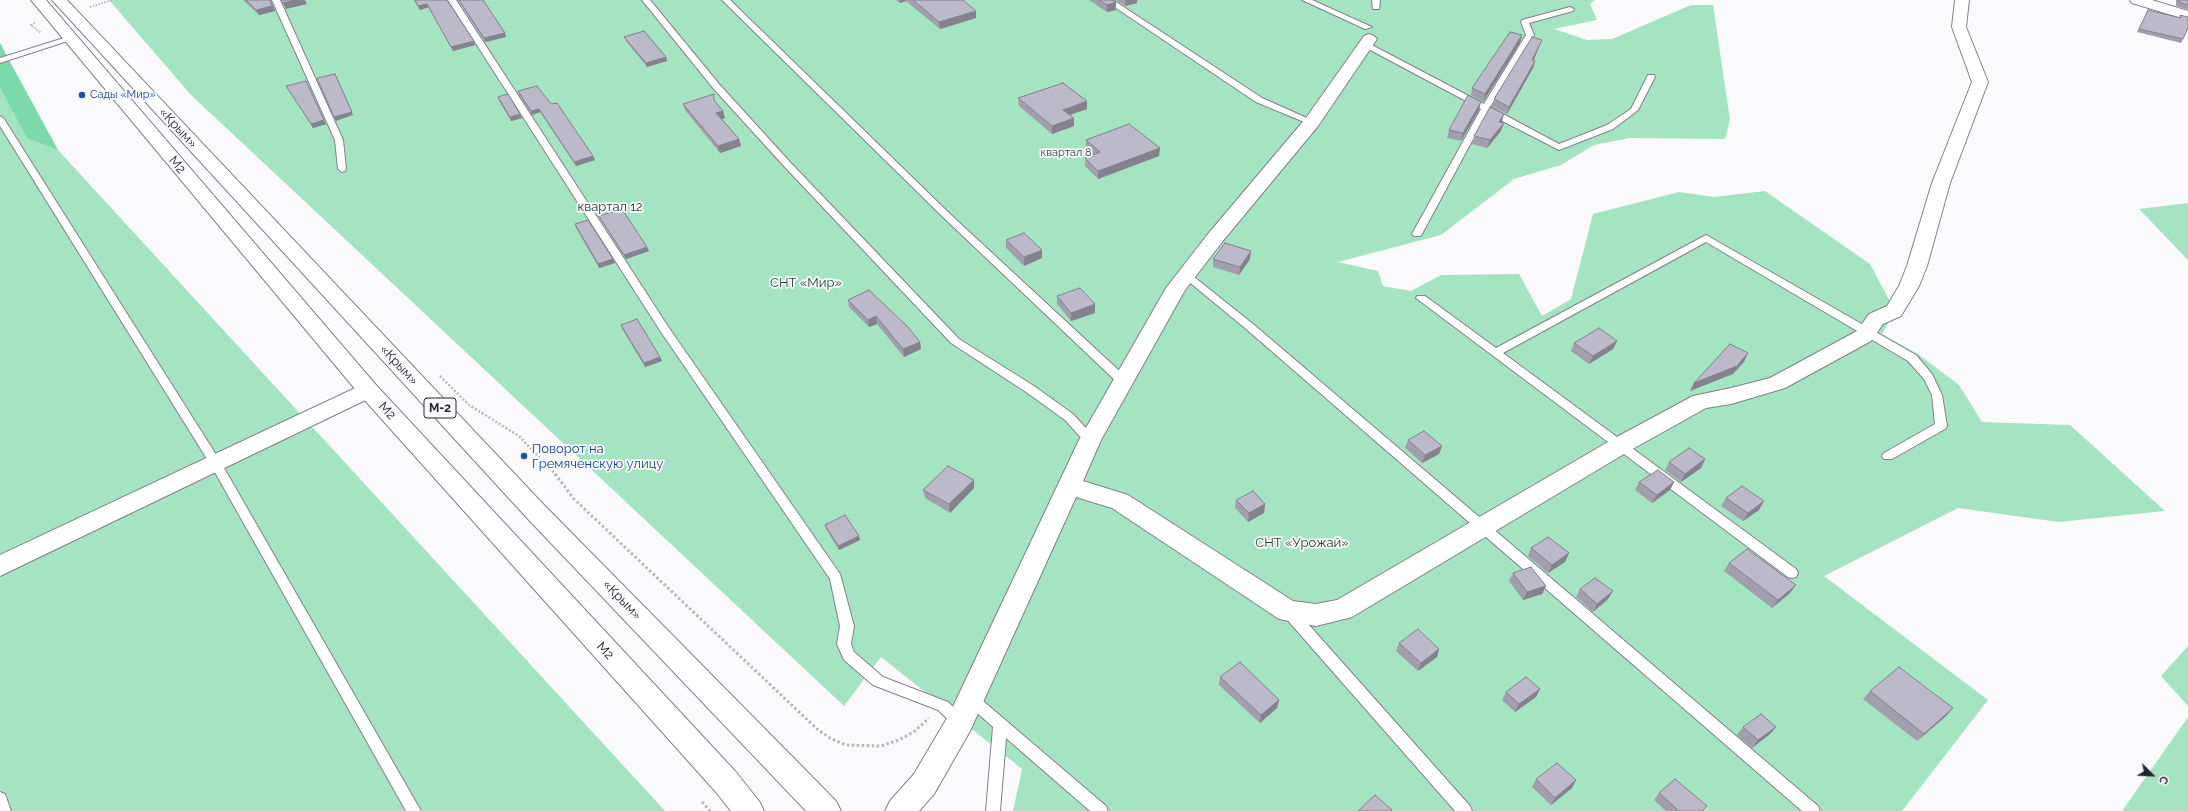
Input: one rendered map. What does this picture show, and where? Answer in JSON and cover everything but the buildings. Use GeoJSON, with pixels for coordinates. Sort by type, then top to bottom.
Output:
{"type":"FeatureCollection","features":[{"type":"Feature","properties":{"kind":"main road","name":"М2"},"geometry":{"type":"LineString","coordinates":[[38,0],[368,390],[725,781],[749,811]]}},
{"type":"Feature","properties":{"kind":"main road","name":"«Крым»"},"geometry":{"type":"LineString","coordinates":[[59,0],[536,512],[826,811]]}},
{"type":"Feature","properties":{"kind":"main road"},"geometry":{"type":"LineString","coordinates":[[1069,486],[1120,501],[1288,611],[1316,615],[1342,609],[1701,401],[1731,396],[1777,383],[1834,353],[1867,333],[1876,319],[1894,311],[1909,286],[1917,266],[1941,183],[1980,82],[1959,27],[1962,0]]}},
{"type":"Feature","properties":{"kind":"main road"},"geometry":{"type":"LineString","coordinates":[[2137,0],[2188,16]]}},
{"type":"Feature","properties":{"kind":"main road"},"geometry":{"type":"LineString","coordinates":[[900,811],[924,784],[958,709],[1069,486],[1090,440],[1176,288],[1312,122],[1367,37]]}},
{"type":"Feature","properties":{"kind":"main road"},"geometry":{"type":"LineString","coordinates":[[0,566],[368,390]]}},
{"type":"Feature","properties":{"kind":"lane"},"geometry":{"type":"LineString","coordinates":[[276,0],[339,140],[342,169]]}},
{"type":"Feature","properties":{"kind":"lane"},"geometry":{"type":"LineString","coordinates":[[452,0],[665,330],[836,578],[847,626],[844,644],[849,656],[878,681],[1000,725],[1101,811]]}},
{"type":"Feature","properties":{"kind":"lane"},"geometry":{"type":"LineString","coordinates":[[646,0],[707,75],[764,140],[955,341],[1036,393],[1069,417],[1090,440]]}},
{"type":"Feature","properties":{"kind":"lane"},"geometry":{"type":"LineString","coordinates":[[726,0],[948,217],[1123,381]]}},
{"type":"Feature","properties":{"kind":"lane"},"geometry":{"type":"LineString","coordinates":[[1108,0],[1259,100],[1281,111],[1312,122]]}},
{"type":"Feature","properties":{"kind":"lane"},"geometry":{"type":"LineString","coordinates":[[1306,0],[1485,109],[1559,148],[1610,127],[1634,110],[1651,77]]}},
{"type":"Feature","properties":{"kind":"lane"},"geometry":{"type":"LineString","coordinates":[[1417,234],[1485,109],[1530,35],[1525,22],[1570,9]]}},
{"type":"Feature","properties":{"kind":"lane"},"geometry":{"type":"LineString","coordinates":[[0,61],[70,39]]}},
{"type":"Feature","properties":{"kind":"lane"},"geometry":{"type":"LineString","coordinates":[[0,119],[216,464],[414,811]]}},
{"type":"Feature","properties":{"kind":"lane"},"geometry":{"type":"LineString","coordinates":[[1495,353],[1706,238],[1912,358],[1928,377],[1937,394],[1941,426],[1888,456]]}},
{"type":"Feature","properties":{"kind":"lane"},"geometry":{"type":"LineString","coordinates":[[1186,275],[1249,326],[1483,526],[1813,811]]}},
{"type":"Feature","properties":{"kind":"lane"},"geometry":{"type":"LineString","coordinates":[[1420,298],[1792,573]]}},
{"type":"Feature","properties":{"kind":"lane"},"geometry":{"type":"LineString","coordinates":[[1288,611],[1465,811]]}},
{"type":"Feature","properties":{"kind":"lane"},"geometry":{"type":"LineString","coordinates":[[992,811],[1000,725]]}},
{"type":"Feature","properties":{"kind":"lane"},"geometry":{"type":"LineString","coordinates":[[0,799],[4,811]]}},
{"type":"Feature","properties":{"kind":"path"},"geometry":{"type":"LineString","coordinates":[[100,0],[103,3]]}},
{"type":"Feature","properties":{"kind":"path"},"geometry":{"type":"LineString","coordinates":[[88,8],[112,0]]}},
{"type":"Feature","properties":{"kind":"path"},"geometry":{"type":"LineString","coordinates":[[86,4],[93,14]]}},
{"type":"Feature","properties":{"kind":"path"},"geometry":{"type":"LineString","coordinates":[[437,372],[469,405],[519,436],[548,465],[574,499],[817,729],[830,738],[846,745],[881,746],[899,740],[958,709]]}},
{"type":"Feature","properties":{"kind":"path"},"geometry":{"type":"LineString","coordinates":[[702,802],[710,811]]}},
{"type":"Feature","properties":{"kind":"green space"},"geometry":{"type":"Polygon","coordinates":[[[109,0],[1595,0],[1590,4],[1597,20],[1554,29],[1587,40],[1612,39],[1691,5],[1713,5],[1730,120],[1725,139],[1630,138],[1594,145],[1561,165],[1514,179],[1441,235],[1338,262],[1378,271],[1383,286],[1411,291],[1441,275],[1519,274],[1542,316],[1571,299],[1593,214],[1679,192],[1714,197],[1765,191],[1870,264],[1895,311],[1882,334],[1918,354],[1959,385],[1982,422],[2070,425],[2165,511],[2059,522],[1958,508],[1824,576],[1988,700],[1902,811],[1013,811],[1022,769],[881,657],[844,706],[191,95],[109,0]]]}},
{"type":"Feature","properties":{"kind":"green space"},"geometry":{"type":"Polygon","coordinates":[[[0,43],[58,150],[665,811],[0,811],[0,43]]]}},
{"type":"Feature","properties":{"kind":"green space"},"geometry":{"type":"Polygon","coordinates":[[[0,43],[58,150],[27,138],[0,87],[0,43]]]}},
{"type":"Feature","properties":{"kind":"green space"},"geometry":{"type":"Polygon","coordinates":[[[2188,203],[2188,260],[2139,209],[2188,203]]]}},
{"type":"Feature","properties":{"kind":"green space"},"geometry":{"type":"Polygon","coordinates":[[[2188,646],[2188,706],[2161,676],[2188,646]]]}},
{"type":"Feature","properties":{"kind":"green space"},"geometry":{"type":"Polygon","coordinates":[[[2188,717],[2188,811],[2122,811],[2188,717]]]}},
{"type":"Feature","properties":{"kind":"place","name":"Сады «Мир»"},"geometry":{"type":"Point","coordinates":[82,95]}},
{"type":"Feature","properties":{"kind":"place","name":"Поворот на Гремяченскую улицу"},"geometry":{"type":"Point","coordinates":[524,456]}},
{"type":"Feature","properties":{"kind":"park label","name":"квартал 8"},"geometry":{"type":"Point","coordinates":[1066,153]}},
{"type":"Feature","properties":{"kind":"park label","name":"квартал 12"},"geometry":{"type":"Point","coordinates":[610,207]}},
{"type":"Feature","properties":{"kind":"park label","name":"СНТ «Мир»"},"geometry":{"type":"Point","coordinates":[806,283]}},
{"type":"Feature","properties":{"kind":"park label","name":"СНТ «Урожай»"},"geometry":{"type":"Point","coordinates":[1302,543]}}]}
